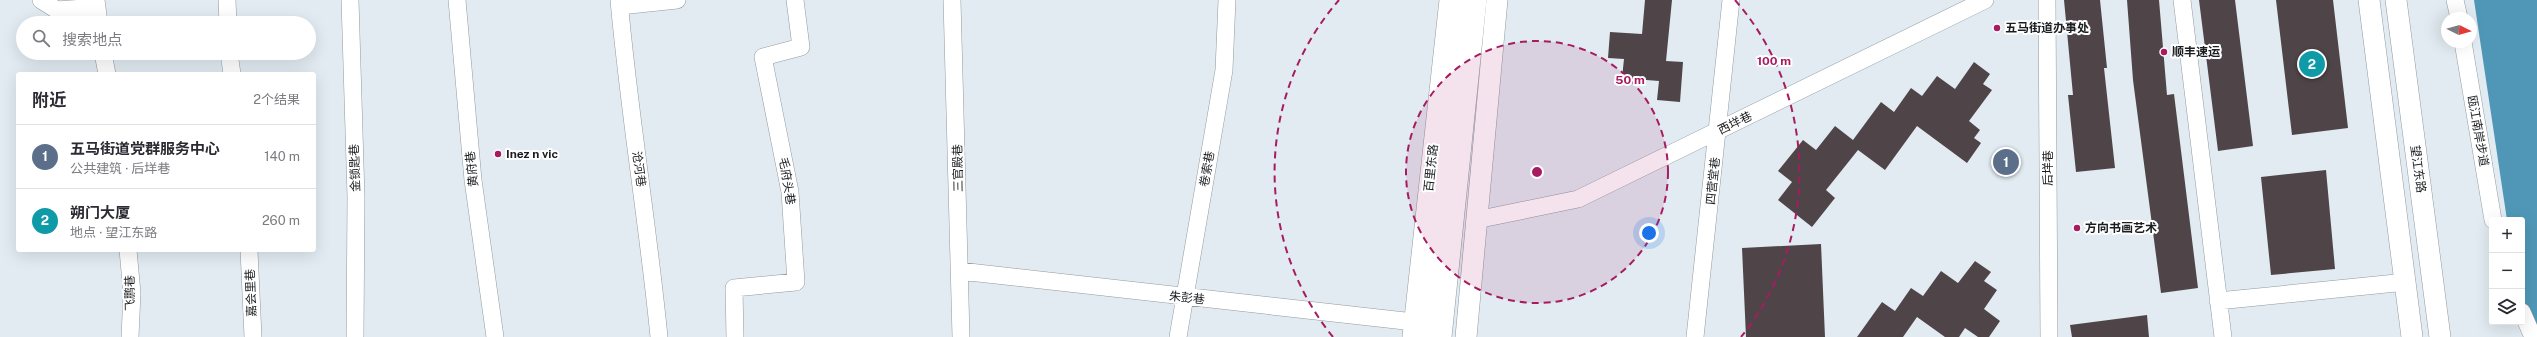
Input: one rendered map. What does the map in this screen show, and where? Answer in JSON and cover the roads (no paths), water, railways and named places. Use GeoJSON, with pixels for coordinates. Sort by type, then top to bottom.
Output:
{"type":"FeatureCollection","features":[{"type":"Feature","properties":{"kind":"main road","name":"百里东路"},"geometry":{"type":"LineString","coordinates":[[1418,332],[1450,0]]}},
{"type":"Feature","properties":{"kind":"main road"},"geometry":{"type":"LineString","coordinates":[[1466,337],[1497,0]]}},
{"type":"Feature","properties":{"kind":"main road"},"geometry":{"type":"LineString","coordinates":[[2369,0],[2412,337]]}},
{"type":"Feature","properties":{"kind":"main road","name":"望江东路"},"geometry":{"type":"LineString","coordinates":[[2396,0],[2440,337]]}},
{"type":"Feature","properties":{"kind":"street"},"geometry":{"type":"LineString","coordinates":[[41,0],[57,10],[97,10]]}},
{"type":"Feature","properties":{"kind":"street"},"geometry":{"type":"LineString","coordinates":[[227,0],[228,16]]}},
{"type":"Feature","properties":{"kind":"street","name":"金锁匙巷"},"geometry":{"type":"LineString","coordinates":[[350,0],[356,197],[355,337]]}},
{"type":"Feature","properties":{"kind":"street","name":"黄府巷"},"geometry":{"type":"LineString","coordinates":[[457,0],[473,180],[495,337]]}},
{"type":"Feature","properties":{"kind":"street"},"geometry":{"type":"LineString","coordinates":[[620,3],[677,0]]}},
{"type":"Feature","properties":{"kind":"street","name":"毛府头巷"},"geometry":{"type":"LineString","coordinates":[[735,337],[734,288],[796,282],[790,192],[763,57],[801,47],[795,0]]}},
{"type":"Feature","properties":{"kind":"street","name":"三官殿巷"},"geometry":{"type":"LineString","coordinates":[[952,0],[961,337]]}},
{"type":"Feature","properties":{"kind":"street","name":"卷索巷"},"geometry":{"type":"LineString","coordinates":[[1178,337],[1224,70],[1226,0]]}},
{"type":"Feature","properties":{"kind":"street"},"geometry":{"type":"LineString","coordinates":[[1418,332],[1464,0]]}},
{"type":"Feature","properties":{"kind":"street"},"geometry":{"type":"LineString","coordinates":[[1443,337],[1478,0]]}},
{"type":"Feature","properties":{"kind":"street","name":"四营堂巷"},"geometry":{"type":"LineString","coordinates":[[1696,337],[1731,0]]}},
{"type":"Feature","properties":{"kind":"street","name":"西垟巷"},"geometry":{"type":"LineString","coordinates":[[1476,220],[1578,199],[1718,132],[1985,0]]}},
{"type":"Feature","properties":{"kind":"street","name":"后垟巷"},"geometry":{"type":"LineString","coordinates":[[2047,0],[2049,337]]}},
{"type":"Feature","properties":{"kind":"street"},"geometry":{"type":"LineString","coordinates":[[2182,0],[2222,337]]}},
{"type":"Feature","properties":{"kind":"street"},"geometry":{"type":"LineString","coordinates":[[2456,0],[2458,12]]}},
{"type":"Feature","properties":{"kind":"street","name":"沧河巷"},"geometry":{"type":"LineString","coordinates":[[620,3],[626,80],[652,261],[659,337]]}},
{"type":"Feature","properties":{"kind":"street","name":"瓯江南岸步道"},"geometry":{"type":"LineString","coordinates":[[2464,48],[2492,217]]}},
{"type":"Feature","properties":{"kind":"street"},"geometry":{"type":"LineString","coordinates":[[105,60],[107,72]]}},
{"type":"Feature","properties":{"kind":"street"},"geometry":{"type":"LineString","coordinates":[[231,60],[232,72]]}},
{"type":"Feature","properties":{"kind":"street","name":"飞鹏巷"},"geometry":{"type":"LineString","coordinates":[[128,252],[132,294],[130,337]]}},
{"type":"Feature","properties":{"kind":"street","name":"嘉会里巷"},"geometry":{"type":"LineString","coordinates":[[249,252],[253,337]]}},
{"type":"Feature","properties":{"kind":"street","name":"朱彭巷"},"geometry":{"type":"LineString","coordinates":[[960,271],[1184,298],[1418,332]]}},
{"type":"Feature","properties":{"kind":"street"},"geometry":{"type":"LineString","coordinates":[[2218,301],[2406,282]]}},
{"type":"Feature","properties":{"kind":"street"},"geometry":{"type":"LineString","coordinates":[[2525,319],[2533,337]]}},
{"type":"Feature","properties":{"kind":"water"},"geometry":{"type":"Polygon","coordinates":[[[2474,0],[2537,0],[2537,337],[2530,337],[2525,315],[2525,217],[2507,217],[2474,0]]]}},
{"type":"Feature","properties":{"kind":"place","name":"五马街道办事处"},"geometry":{"type":"Point","coordinates":[1997,28]}},
{"type":"Feature","properties":{"kind":"place","name":"顺丰速运"},"geometry":{"type":"Point","coordinates":[2164,52]}},
{"type":"Feature","properties":{"kind":"place","name":"朔门大厦"},"geometry":{"type":"Point","coordinates":[2312,64]}},
{"type":"Feature","properties":{"kind":"place","name":"Inez n vic"},"geometry":{"type":"Point","coordinates":[498,154]}},
{"type":"Feature","properties":{"kind":"place","name":"五马街道党群服务中心"},"geometry":{"type":"Point","coordinates":[2006,162]}},
{"type":"Feature","properties":{"kind":"place","name":"方向书画艺术"},"geometry":{"type":"Point","coordinates":[2077,228]}}]}
